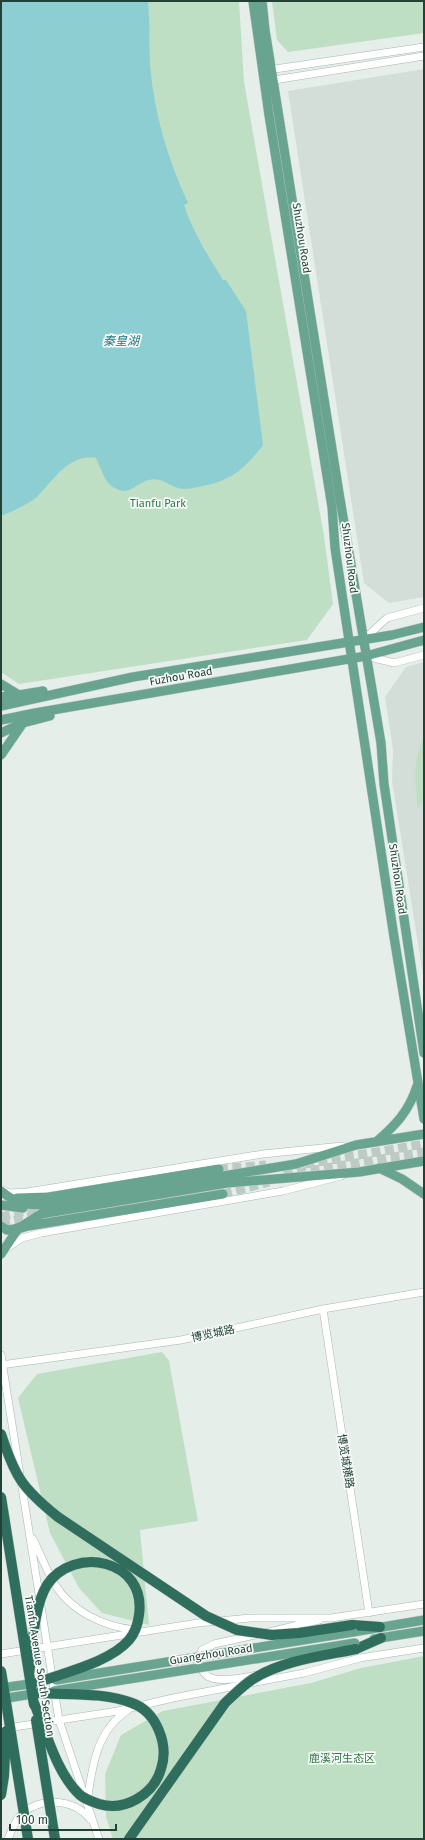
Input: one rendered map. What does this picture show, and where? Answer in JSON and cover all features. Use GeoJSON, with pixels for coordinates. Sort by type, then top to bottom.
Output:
{"type":"FeatureCollection","features":[{"type":"Feature","properties":{"kind":"highway"},"geometry":{"type":"LineString","coordinates":[[1,1434],[16,1476],[25,1488],[39,1502],[58,1517],[206,1616],[237,1630],[272,1635],[352,1629],[381,1632]]}},
{"type":"Feature","properties":{"kind":"highway","name":"Tianfu Avenue South Section"},"geometry":{"type":"LineString","coordinates":[[1,1497],[55,1839]]}},
{"type":"Feature","properties":{"kind":"highway"},"geometry":{"type":"LineString","coordinates":[[29,1674],[41,1599],[48,1584],[60,1572],[80,1563],[100,1562],[115,1566],[130,1577],[139,1593],[140,1609],[138,1624],[129,1640],[114,1652],[97,1661],[39,1682]]}},
{"type":"Feature","properties":{"kind":"highway"},"geometry":{"type":"LineString","coordinates":[[129,1839],[215,1716],[238,1690],[253,1679],[269,1671],[292,1663],[357,1650],[381,1632]]}},
{"type":"Feature","properties":{"kind":"highway"},"geometry":{"type":"LineString","coordinates":[[1,1679],[8,1709],[28,1839]]}},
{"type":"Feature","properties":{"kind":"highway"},"geometry":{"type":"LineString","coordinates":[[34,1703],[65,1776],[82,1796],[107,1806],[124,1806],[140,1798],[154,1784],[161,1769],[164,1753],[162,1737],[156,1723],[146,1711],[134,1703],[103,1696],[39,1693]]}},
{"type":"Feature","properties":{"kind":"highway"},"geometry":{"type":"LineString","coordinates":[[1,1795],[4,1776],[8,1709]]}},
{"type":"Feature","properties":{"kind":"main road","name":"Shuzhou Road"},"geometry":{"type":"LineString","coordinates":[[254,1],[267,71]]}},
{"type":"Feature","properties":{"kind":"main road","name":"Shuzhou Road"},"geometry":{"type":"LineString","coordinates":[[262,1],[268,81],[332,507],[335,548],[417,1084],[424,1119]]}},
{"type":"Feature","properties":{"kind":"main road","name":"Shuzhou Road"},"geometry":{"type":"LineString","coordinates":[[268,81],[381,743],[384,784],[424,1053]]}},
{"type":"Feature","properties":{"kind":"main road","name":"Fuzhou Road"},"geometry":{"type":"LineString","coordinates":[[1,706],[133,677],[363,640],[424,627]]}},
{"type":"Feature","properties":{"kind":"main road","name":"Fuzhou Road"},"geometry":{"type":"LineString","coordinates":[[1,720],[366,656],[424,640]]}},
{"type":"Feature","properties":{"kind":"main road"},"geometry":{"type":"LineString","coordinates":[[1,697],[133,677]]}},
{"type":"Feature","properties":{"kind":"main road"},"geometry":{"type":"LineString","coordinates":[[1,684],[19,695]]}},
{"type":"Feature","properties":{"kind":"main road"},"geometry":{"type":"LineString","coordinates":[[1,733],[24,722],[126,698]]}},
{"type":"Feature","properties":{"kind":"main road"},"geometry":{"type":"LineString","coordinates":[[1,755],[24,722]]}},
{"type":"Feature","properties":{"kind":"main road"},"geometry":{"type":"LineString","coordinates":[[375,1142],[392,1128],[412,1101],[417,1084]]}},
{"type":"Feature","properties":{"kind":"main road"},"geometry":{"type":"LineString","coordinates":[[1,1205],[24,1208],[296,1164],[356,1145],[424,1134]]}},
{"type":"Feature","properties":{"kind":"main road"},"geometry":{"type":"LineString","coordinates":[[2,1252],[18,1229],[27,1221],[41,1214],[122,1199],[227,1183],[359,1172],[424,1161]]}},
{"type":"Feature","properties":{"kind":"main road"},"geometry":{"type":"LineString","coordinates":[[379,1168],[402,1179],[424,1194]]}},
{"type":"Feature","properties":{"kind":"main road"},"geometry":{"type":"LineString","coordinates":[[3,1192],[30,1199],[49,1197],[219,1169]]}},
{"type":"Feature","properties":{"kind":"main road"},"geometry":{"type":"LineString","coordinates":[[3,1192],[30,1206]]}},
{"type":"Feature","properties":{"kind":"main road"},"geometry":{"type":"LineString","coordinates":[[1,1226],[7,1230],[18,1229],[28,1226],[223,1194]]}},
{"type":"Feature","properties":{"kind":"main road"},"geometry":{"type":"LineString","coordinates":[[381,1632],[424,1620]]}},
{"type":"Feature","properties":{"kind":"main road","name":"Guangzhou Road"},"geometry":{"type":"LineString","coordinates":[[1,1679],[39,1682],[352,1629]]}},
{"type":"Feature","properties":{"kind":"main road"},"geometry":{"type":"LineString","coordinates":[[381,1632],[424,1631]]}},
{"type":"Feature","properties":{"kind":"main road","name":"Guangzhou Road"},"geometry":{"type":"LineString","coordinates":[[1,1699],[357,1650]]}},
{"type":"Feature","properties":{"kind":"street"},"geometry":{"type":"LineString","coordinates":[[267,71],[424,47]]}},
{"type":"Feature","properties":{"kind":"street"},"geometry":{"type":"LineString","coordinates":[[268,81],[424,56]]}},
{"type":"Feature","properties":{"kind":"street"},"geometry":{"type":"LineString","coordinates":[[363,640],[387,618],[424,608]]}},
{"type":"Feature","properties":{"kind":"street","name":"Fuzhou Road"},"geometry":{"type":"LineString","coordinates":[[366,656],[394,663],[424,655]]}},
{"type":"Feature","properties":{"kind":"street"},"geometry":{"type":"LineString","coordinates":[[3,1192],[27,1192],[263,1154],[356,1145]]}},
{"type":"Feature","properties":{"kind":"street"},"geometry":{"type":"LineString","coordinates":[[2,1252],[22,1238],[41,1233],[283,1191],[359,1172]]}},
{"type":"Feature","properties":{"kind":"street","name":"博览城路"},"geometry":{"type":"LineString","coordinates":[[2,1365],[181,1340],[323,1309],[424,1292]]}},
{"type":"Feature","properties":{"kind":"street","name":"博览城横路"},"geometry":{"type":"LineString","coordinates":[[323,1309],[369,1613]]}},
{"type":"Feature","properties":{"kind":"street"},"geometry":{"type":"LineString","coordinates":[[1,1355],[59,1720],[99,1839]]}},
{"type":"Feature","properties":{"kind":"street"},"geometry":{"type":"LineString","coordinates":[[29,1530],[55,1584],[67,1600],[82,1613],[103,1623],[122,1629],[147,1631]]}},
{"type":"Feature","properties":{"kind":"street"},"geometry":{"type":"LineString","coordinates":[[424,1604],[331,1618],[214,1644],[202,1650],[197,1662],[204,1674],[210,1678],[226,1679],[279,1673],[357,1650],[424,1648]]}},
{"type":"Feature","properties":{"kind":"street"},"geometry":{"type":"LineString","coordinates":[[1,1654],[198,1623],[250,1618],[331,1618]]}},
{"type":"Feature","properties":{"kind":"street"},"geometry":{"type":"LineString","coordinates":[[1,1729],[132,1707],[304,1673],[357,1650]]}},
{"type":"Feature","properties":{"kind":"street"},"geometry":{"type":"LineString","coordinates":[[87,1805],[94,1759],[100,1744],[109,1728],[120,1716],[132,1707]]}},
{"type":"Feature","properties":{"kind":"street"},"geometry":{"type":"LineString","coordinates":[[8,1839],[19,1817],[32,1806],[47,1802],[64,1802],[76,1807],[85,1813],[94,1824]]}},
{"type":"Feature","properties":{"kind":"shaded area"},"geometry":{"type":"Polygon","coordinates":[[[424,69],[424,597],[389,603],[364,583],[288,91],[424,69]]]}},
{"type":"Feature","properties":{"kind":"shaded area"},"geometry":{"type":"Polygon","coordinates":[[[424,662],[424,981],[392,781],[393,750],[385,697],[406,667],[424,662]]]}},
{"type":"Feature","properties":{"kind":"green space","name":"Tianfu Park"},"geometry":{"type":"Polygon","coordinates":[[[1,1],[239,1],[244,82],[324,536],[333,604],[307,640],[19,684],[1,672],[1,1]]]}},
{"type":"Feature","properties":{"kind":"green space"},"geometry":{"type":"Polygon","coordinates":[[[272,1],[424,1],[424,33],[288,52],[277,40],[272,1]]]}},
{"type":"Feature","properties":{"kind":"green space"},"geometry":{"type":"Polygon","coordinates":[[[423,739],[424,798],[418,809],[415,773],[417,757],[423,739]]]}},
{"type":"Feature","properties":{"kind":"green space"},"geometry":{"type":"Polygon","coordinates":[[[162,1352],[169,1361],[198,1521],[140,1530],[149,1625],[102,1613],[79,1588],[50,1533],[18,1398],[37,1374],[162,1352]]]}},
{"type":"Feature","properties":{"kind":"green space","name":"鹿溪河生态区"},"geometry":{"type":"Polygon","coordinates":[[[424,1656],[424,1839],[113,1839],[106,1817],[105,1774],[121,1735],[163,1711],[311,1683],[361,1668],[424,1656]]]}},
{"type":"Feature","properties":{"kind":"water","name":"秦皇湖"},"geometry":{"type":"Polygon","coordinates":[[[1,1],[148,1],[150,65],[155,101],[168,153],[188,203],[184,205],[206,253],[223,280],[226,280],[246,311],[263,445],[243,468],[228,478],[199,487],[186,489],[180,489],[160,480],[153,479],[132,489],[124,491],[113,487],[107,482],[96,458],[86,458],[77,460],[62,470],[33,500],[20,508],[1,516],[1,1]]]}},
{"type":"Feature","properties":{"kind":"tunnel"},"geometry":{"type":"LineString","coordinates":[[305,1164],[424,1144]]}},
{"type":"Feature","properties":{"kind":"tunnel"},"geometry":{"type":"LineString","coordinates":[[284,1175],[424,1152]]}},
{"type":"Feature","properties":{"kind":"tunnel"},"geometry":{"type":"LineString","coordinates":[[219,1169],[266,1165]]}},
{"type":"Feature","properties":{"kind":"tunnel"},"geometry":{"type":"LineString","coordinates":[[223,1194],[269,1182]]}},
{"type":"Feature","properties":{"kind":"tunnel"},"geometry":{"type":"LineString","coordinates":[[1,1217],[44,1207]]}},
{"type":"Feature","properties":{"kind":"tunnel"},"geometry":{"type":"LineString","coordinates":[[1,1223],[41,1214]]}}]}
